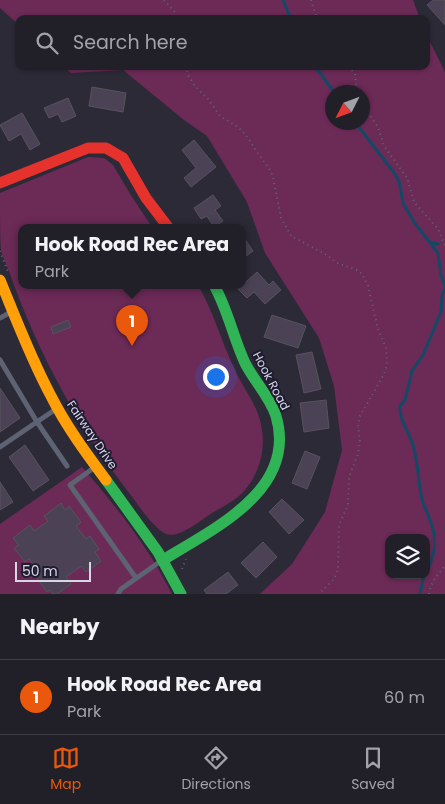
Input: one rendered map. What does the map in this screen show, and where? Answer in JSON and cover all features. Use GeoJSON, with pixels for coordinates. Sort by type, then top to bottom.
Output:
{"type":"FeatureCollection","features":[{"type":"Feature","properties":{"kind":"street"},"geometry":{"type":"LineString","coordinates":[[0,183],[88,148],[106,148],[122,158],[146,198],[166,224]]}},
{"type":"Feature","properties":{"kind":"street","name":"Fairway Drive"},"geometry":{"type":"LineString","coordinates":[[0,280],[37,369],[57,409],[163,560],[181,594]]}},
{"type":"Feature","properties":{"kind":"street","name":"Hook Road"},"geometry":{"type":"LineString","coordinates":[[163,560],[240,512],[264,484],[273,468],[278,452],[280,440],[275,413],[244,361],[227,310],[216,289]]}},
{"type":"Feature","properties":{"kind":"lane"},"geometry":{"type":"LineString","coordinates":[[0,318],[13,311]]}},
{"type":"Feature","properties":{"kind":"lane"},"geometry":{"type":"LineString","coordinates":[[0,360],[67,466]]}},
{"type":"Feature","properties":{"kind":"lane"},"geometry":{"type":"LineString","coordinates":[[0,447],[57,409]]}},
{"type":"Feature","properties":{"kind":"lane"},"geometry":{"type":"LineString","coordinates":[[96,466],[70,485],[136,578]]}},
{"type":"Feature","properties":{"kind":"lane"},"geometry":{"type":"LineString","coordinates":[[118,594],[121,588],[163,560]]}},
{"type":"Feature","properties":{"kind":"path"},"geometry":{"type":"LineString","coordinates":[[164,0],[176,15]]}},
{"type":"Feature","properties":{"kind":"path"},"geometry":{"type":"LineString","coordinates":[[311,0],[316,15]]}},
{"type":"Feature","properties":{"kind":"path"},"geometry":{"type":"LineString","coordinates":[[187,70],[195,86],[208,99],[220,116],[242,131],[270,170],[281,218],[291,236],[339,264],[358,270],[362,274],[368,286],[378,329],[386,348],[387,366],[384,374],[360,416],[358,427],[360,442],[350,477],[348,505],[338,524],[338,570],[334,579],[319,594]]}},
{"type":"Feature","properties":{"kind":"path"},"geometry":{"type":"LineString","coordinates":[[352,70],[355,74],[356,85]]}},
{"type":"Feature","properties":{"kind":"path"},"geometry":{"type":"LineString","coordinates":[[370,116],[378,127],[384,146],[407,178],[414,202],[438,229],[445,246]]}},
{"type":"Feature","properties":{"kind":"path"},"geometry":{"type":"LineString","coordinates":[[0,251],[8,272]]}},
{"type":"Feature","properties":{"kind":"path"},"geometry":{"type":"LineString","coordinates":[[182,569],[186,559],[192,556]]}},
{"type":"Feature","properties":{"kind":"path"},"geometry":{"type":"LineString","coordinates":[[429,594],[430,586],[445,566]]}},
{"type":"Feature","properties":{"kind":"shaded area"},"geometry":{"type":"Polygon","coordinates":[[[0,0],[413,0],[419,15],[15,15],[15,21],[0,8],[0,0]]]}},
{"type":"Feature","properties":{"kind":"shaded area"},"geometry":{"type":"Polygon","coordinates":[[[430,42],[445,72],[445,594],[260,594],[292,564],[325,512],[342,450],[334,386],[319,338],[265,253],[247,202],[207,136],[184,120],[123,70],[430,70],[430,42]]]}},
{"type":"Feature","properties":{"kind":"shaded area"},"geometry":{"type":"Polygon","coordinates":[[[68,70],[123,70],[71,73],[68,70]]]}},
{"type":"Feature","properties":{"kind":"shaded area"},"geometry":{"type":"Polygon","coordinates":[[[88,157],[104,158],[113,165],[150,224],[18,224],[18,289],[200,289],[234,368],[256,408],[261,425],[263,448],[261,459],[252,480],[238,497],[190,528],[177,534],[166,534],[148,518],[78,419],[34,334],[1,250],[0,193],[88,157]]]}},
{"type":"Feature","properties":{"kind":"shaded area"},"geometry":{"type":"Polygon","coordinates":[[[82,467],[131,528],[153,560],[172,594],[0,594],[0,524],[82,467]]]}},
{"type":"Feature","properties":{"kind":"building"},"geometry":{"type":"Polygon","coordinates":[[[433,0],[445,0],[445,25],[427,5],[433,0]]]}},
{"type":"Feature","properties":{"kind":"building"},"geometry":{"type":"Polygon","coordinates":[[[92,87],[126,93],[123,112],[89,106],[92,87]]]}},
{"type":"Feature","properties":{"kind":"building"},"geometry":{"type":"Polygon","coordinates":[[[68,98],[76,116],[62,122],[58,114],[49,118],[44,108],[68,98]]]}},
{"type":"Feature","properties":{"kind":"building"},"geometry":{"type":"Polygon","coordinates":[[[22,113],[40,144],[30,150],[21,134],[9,141],[0,125],[22,113]]]}},
{"type":"Feature","properties":{"kind":"building"},"geometry":{"type":"Polygon","coordinates":[[[194,140],[216,167],[191,187],[184,178],[196,168],[182,150],[194,140]]]}},
{"type":"Feature","properties":{"kind":"building"},"geometry":{"type":"Polygon","coordinates":[[[213,195],[221,206],[215,210],[223,221],[218,224],[212,224],[207,216],[201,219],[194,208],[213,195]]]}},
{"type":"Feature","properties":{"kind":"building"},"geometry":{"type":"Polygon","coordinates":[[[246,241],[253,251],[246,256],[246,241]]]}},
{"type":"Feature","properties":{"kind":"building"},"geometry":{"type":"Polygon","coordinates":[[[257,272],[269,285],[273,281],[281,290],[265,304],[254,292],[247,298],[238,289],[246,289],[246,282],[257,272]]]}},
{"type":"Feature","properties":{"kind":"building"},"geometry":{"type":"Polygon","coordinates":[[[272,315],[306,326],[298,348],[264,337],[272,315]]]}},
{"type":"Feature","properties":{"kind":"building"},"geometry":{"type":"Polygon","coordinates":[[[68,320],[71,327],[53,334],[51,327],[68,320]]]}},
{"type":"Feature","properties":{"kind":"building"},"geometry":{"type":"Polygon","coordinates":[[[312,352],[321,389],[304,393],[296,355],[312,352]]]}},
{"type":"Feature","properties":{"kind":"building"},"geometry":{"type":"Polygon","coordinates":[[[0,388],[20,418],[0,432],[0,388]]]}},
{"type":"Feature","properties":{"kind":"building"},"geometry":{"type":"Polygon","coordinates":[[[326,400],[329,428],[304,432],[300,403],[326,400]]]}},
{"type":"Feature","properties":{"kind":"building"},"geometry":{"type":"Polygon","coordinates":[[[25,445],[49,480],[33,491],[9,457],[25,445]]]}},
{"type":"Feature","properties":{"kind":"building"},"geometry":{"type":"Polygon","coordinates":[[[305,451],[320,457],[307,489],[292,483],[305,451]]]}},
{"type":"Feature","properties":{"kind":"building"},"geometry":{"type":"Polygon","coordinates":[[[0,482],[13,502],[0,510],[0,482]]]}},
{"type":"Feature","properties":{"kind":"building"},"geometry":{"type":"Polygon","coordinates":[[[282,499],[304,520],[289,534],[269,512],[282,499]]]}},
{"type":"Feature","properties":{"kind":"building"},"geometry":{"type":"Polygon","coordinates":[[[61,503],[65,510],[69,506],[81,522],[76,526],[86,539],[90,536],[99,549],[95,552],[101,561],[86,572],[81,566],[66,577],[71,584],[57,594],[53,594],[50,590],[47,592],[36,577],[40,574],[29,559],[25,562],[14,548],[19,545],[13,538],[30,525],[34,531],[48,521],[44,516],[61,503]]]}},
{"type":"Feature","properties":{"kind":"building"},"geometry":{"type":"Polygon","coordinates":[[[263,542],[277,557],[256,578],[241,563],[263,542]]]}},
{"type":"Feature","properties":{"kind":"building"},"geometry":{"type":"Polygon","coordinates":[[[228,572],[238,585],[226,594],[207,594],[204,590],[228,572]]]}},
{"type":"Feature","properties":{"kind":"waterway"},"geometry":{"type":"LineString","coordinates":[[283,0],[289,15]]}},
{"type":"Feature","properties":{"kind":"waterway"},"geometry":{"type":"LineString","coordinates":[[318,70],[329,85]]}},
{"type":"Feature","properties":{"kind":"waterway"},"geometry":{"type":"LineString","coordinates":[[361,130],[399,181],[403,203],[414,222],[438,253],[441,275],[445,286]]}},
{"type":"Feature","properties":{"kind":"waterway"},"geometry":{"type":"LineString","coordinates":[[429,242],[438,244]]}},
{"type":"Feature","properties":{"kind":"waterway"},"geometry":{"type":"LineString","coordinates":[[430,563],[435,545],[433,532],[423,501],[415,451],[403,421],[400,406],[405,400],[412,371],[423,355],[441,312],[442,296],[445,288]]}},
{"type":"Feature","properties":{"kind":"waterway"},"geometry":{"type":"LineString","coordinates":[[420,594],[423,579]]}},
{"type":"Feature","properties":{"kind":"traffic: fast"},"geometry":{"type":"LineString","coordinates":[[163,560],[205,535],[247,504],[263,486],[275,465],[280,442],[276,416],[245,363],[216,289]]}},
{"type":"Feature","properties":{"kind":"traffic: fast"},"geometry":{"type":"LineString","coordinates":[[106,480],[158,552],[181,594]]}},
{"type":"Feature","properties":{"kind":"traffic: slow"},"geometry":{"type":"LineString","coordinates":[[0,280],[30,353],[57,407],[106,480]]}},
{"type":"Feature","properties":{"kind":"traffic: jam"},"geometry":{"type":"LineString","coordinates":[[0,183],[88,148],[106,148],[123,158],[146,198],[166,224]]}},
{"type":"Feature","properties":{"kind":"place","name":"Hook Road Rec Area"},"geometry":{"type":"Point","coordinates":[132,346]}}]}
